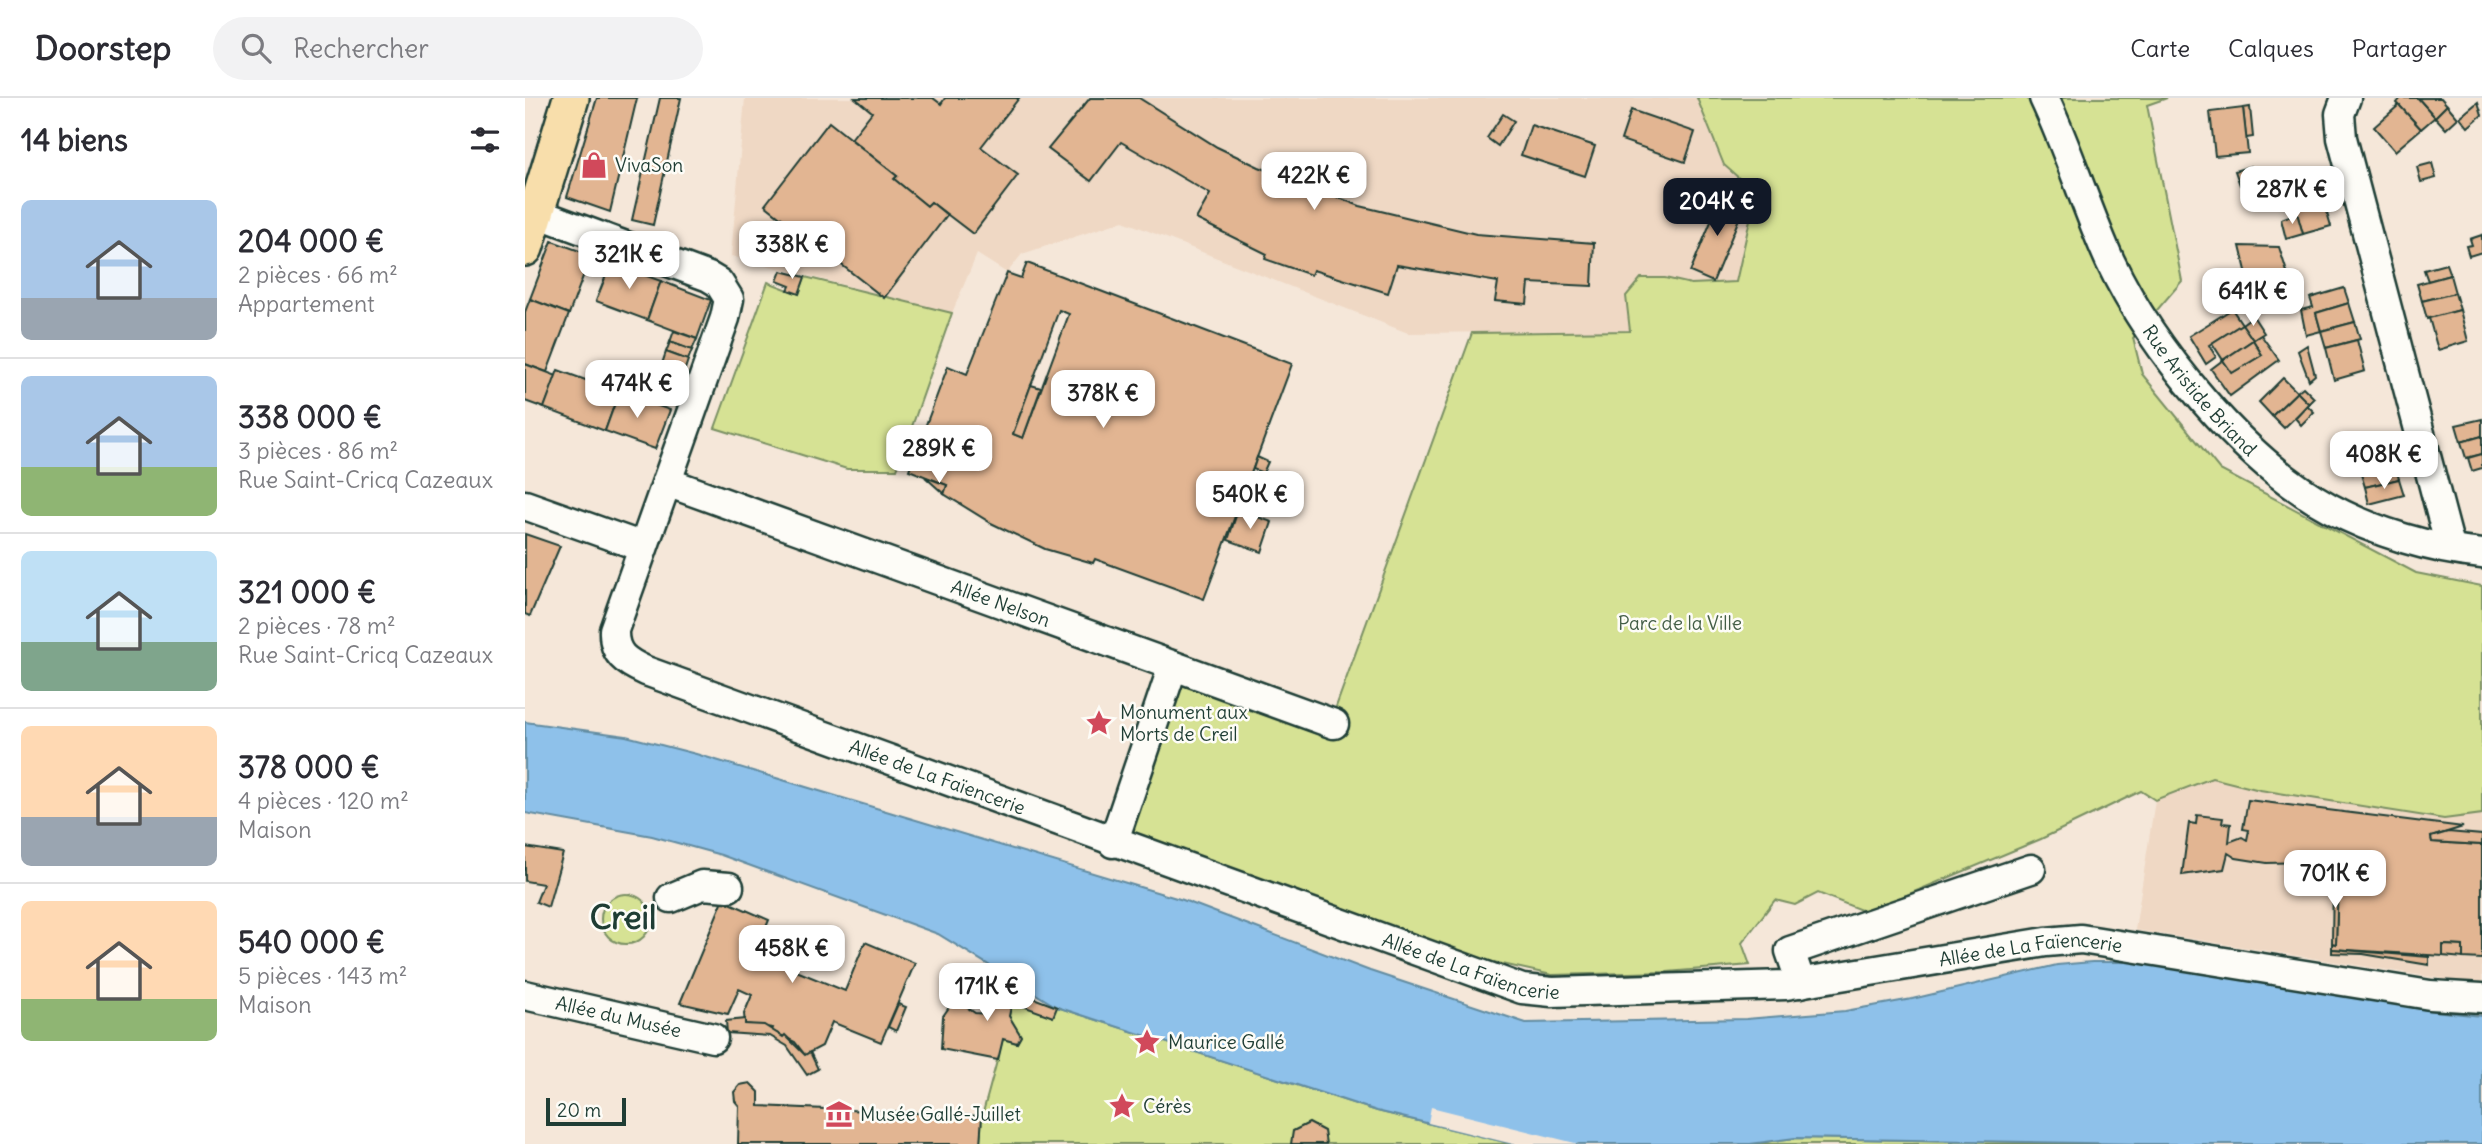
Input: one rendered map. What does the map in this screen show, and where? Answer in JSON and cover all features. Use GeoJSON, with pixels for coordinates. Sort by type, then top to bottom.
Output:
{"type":"FeatureCollection","features":[{"type":"Feature","properties":{"kind":"main road"},"geometry":{"type":"LineString","coordinates":[[525,177],[548,98]]}},
{"type":"Feature","properties":{"kind":"main road"},"geometry":{"type":"LineString","coordinates":[[525,248],[531,211],[571,98]]}},
{"type":"Feature","properties":{"kind":"street","name":"Rue Aristide Briand"},"geometry":{"type":"LineString","coordinates":[[2044,98],[2111,261],[2154,338],[2199,394],[2267,463],[2332,509],[2416,541],[2482,554]]}},
{"type":"Feature","properties":{"kind":"street"},"geometry":{"type":"LineString","coordinates":[[2346,98],[2340,114],[2342,138],[2450,548]]}},
{"type":"Feature","properties":{"kind":"street","name":"Allée de La Faïencerie"},"geometry":{"type":"LineString","coordinates":[[531,211],[709,277],[726,291],[729,299],[725,318],[614,630],[616,650],[633,665],[1113,843],[1522,989],[1552,992],[1801,983],[2046,942],[2081,939],[2430,995],[2482,998]]}},
{"type":"Feature","properties":{"kind":"street","name":"Allée Nelson"},"geometry":{"type":"LineString","coordinates":[[667,482],[1334,724]]}},
{"type":"Feature","properties":{"kind":"street"},"geometry":{"type":"LineString","coordinates":[[525,505],[643,547]]}},
{"type":"Feature","properties":{"kind":"street"},"geometry":{"type":"LineString","coordinates":[[1113,843],[1173,666]]}},
{"type":"Feature","properties":{"kind":"street"},"geometry":{"type":"LineString","coordinates":[[1801,983],[1790,951],[2031,869]]}},
{"type":"Feature","properties":{"kind":"street"},"geometry":{"type":"LineString","coordinates":[[671,898],[702,886],[729,887]]}},
{"type":"Feature","properties":{"kind":"street","name":"Allée du Musée"},"geometry":{"type":"LineString","coordinates":[[525,995],[713,1038]]}},
{"type":"Feature","properties":{"kind":"shaded area"},"geometry":{"type":"Polygon","coordinates":[[[745,98],[1900,98],[1787,329],[1408,333],[1123,221],[1022,254],[1007,273],[977,254],[952,313],[731,256],[745,98]]]}},
{"type":"Feature","properties":{"kind":"shaded area"},"geometry":{"type":"Polygon","coordinates":[[[2212,778],[2482,808],[2482,982],[2457,981],[2135,930],[2155,800],[2212,778]]]}},
{"type":"Feature","properties":{"kind":"green space","name":"Parc de la Ville"},"geometry":{"type":"Polygon","coordinates":[[[1697,98],[2167,98],[2147,105],[2182,281],[2133,338],[2142,374],[2220,470],[2416,573],[2482,586],[2482,814],[2444,819],[2260,790],[2212,778],[2155,800],[2141,791],[2041,839],[1866,912],[1818,893],[1795,905],[1775,900],[1742,943],[1750,965],[1667,972],[1552,975],[1471,957],[1286,897],[1131,831],[1182,683],[1325,737],[1472,333],[1630,331],[1626,296],[1641,278],[1665,278],[1691,284],[1736,282],[1756,193],[1724,165],[1697,98]]]}},
{"type":"Feature","properties":{"kind":"green space"},"geometry":{"type":"Polygon","coordinates":[[[805,277],[952,313],[897,469],[847,469],[715,428],[768,282],[799,294],[805,277]]]}},
{"type":"Feature","properties":{"kind":"green space"},"geometry":{"type":"Polygon","coordinates":[[[616,895],[636,895],[650,909],[650,929],[636,943],[616,943],[602,929],[602,909],[616,895]]]}},
{"type":"Feature","properties":{"kind":"green space"},"geometry":{"type":"Polygon","coordinates":[[[1012,1002],[1057,1007],[1377,1111],[1513,1144],[980,1144],[982,1116],[1003,1039],[1017,1043],[1021,1036],[1009,1016],[1012,1002]]]}},
{"type":"Feature","properties":{"kind":"green space"},"geometry":{"type":"Polygon","coordinates":[[[1795,1138],[2142,1144],[1750,1144],[1795,1138]]]}},
{"type":"Feature","properties":{"kind":"water"},"geometry":{"type":"Polygon","coordinates":[[[525,722],[626,736],[696,754],[1183,900],[1370,971],[1526,1023],[1746,1019],[1845,1011],[1912,999],[2057,965],[2092,962],[2139,962],[2196,967],[2433,1011],[2482,1016],[2482,1144],[2142,1144],[1795,1138],[1750,1144],[1513,1144],[1377,1111],[1057,1007],[938,934],[721,855],[652,836],[525,813],[525,722]]]}},
{"type":"Feature","properties":{"kind":"pier"},"geometry":{"type":"Polygon","coordinates":[[[1431,1107],[1579,1144],[1513,1144],[1428,1123],[1431,1107]]]}},
{"type":"Feature","properties":{"kind":"building"},"geometry":{"type":"Polygon","coordinates":[[[597,98],[637,98],[610,212],[567,197],[597,98]]]}},
{"type":"Feature","properties":{"kind":"building"},"geometry":{"type":"Polygon","coordinates":[[[660,98],[681,98],[653,225],[632,220],[660,98]]]}},
{"type":"Feature","properties":{"kind":"building"},"geometry":{"type":"Polygon","coordinates":[[[855,98],[933,98],[941,104],[945,98],[1019,98],[981,147],[1018,175],[973,234],[931,202],[927,206],[894,179],[897,176],[851,139],[872,112],[855,98]]]}},
{"type":"Feature","properties":{"kind":"building"},"geometry":{"type":"Polygon","coordinates":[[[1090,98],[1139,98],[1217,147],[1259,167],[1360,206],[1476,234],[1594,243],[1592,286],[1529,283],[1527,304],[1495,301],[1498,282],[1397,265],[1388,293],[1313,270],[1311,275],[1265,259],[1267,254],[1196,219],[1210,194],[1121,142],[1091,181],[1048,149],[1090,98]]]}},
{"type":"Feature","properties":{"kind":"building"},"geometry":{"type":"Polygon","coordinates":[[[2401,98],[2418,98],[2435,117],[2421,129],[2397,103],[2401,98]]]}},
{"type":"Feature","properties":{"kind":"building"},"geometry":{"type":"Polygon","coordinates":[[[2418,98],[2441,98],[2447,105],[2435,117],[2418,98]]]}},
{"type":"Feature","properties":{"kind":"building"},"geometry":{"type":"Polygon","coordinates":[[[2478,102],[2482,115],[2468,127],[2460,117],[2478,102]]]}},
{"type":"Feature","properties":{"kind":"building"},"geometry":{"type":"Polygon","coordinates":[[[2399,105],[2421,129],[2395,151],[2374,127],[2399,105]]]}},
{"type":"Feature","properties":{"kind":"building"},"geometry":{"type":"Polygon","coordinates":[[[2447,105],[2458,118],[2446,129],[2435,117],[2447,105]]]}},
{"type":"Feature","properties":{"kind":"building"},"geometry":{"type":"Polygon","coordinates":[[[2250,107],[2253,137],[2246,138],[2243,108],[2250,107]]]}},
{"type":"Feature","properties":{"kind":"building"},"geometry":{"type":"Polygon","coordinates":[[[2243,108],[2248,153],[2215,156],[2210,112],[2243,108]]]}},
{"type":"Feature","properties":{"kind":"building"},"geometry":{"type":"Polygon","coordinates":[[[1631,110],[1695,132],[1685,162],[1621,140],[1631,110]]]}},
{"type":"Feature","properties":{"kind":"building"},"geometry":{"type":"Polygon","coordinates":[[[1503,114],[1514,121],[1498,146],[1487,138],[1503,114]]]}},
{"type":"Feature","properties":{"kind":"building"},"geometry":{"type":"Polygon","coordinates":[[[829,122],[897,176],[894,179],[927,206],[931,202],[947,215],[884,298],[765,205],[829,122]]]}},
{"type":"Feature","properties":{"kind":"building"},"geometry":{"type":"Polygon","coordinates":[[[1531,125],[1595,146],[1585,176],[1521,155],[1531,125]]]}},
{"type":"Feature","properties":{"kind":"building"},"geometry":{"type":"Polygon","coordinates":[[[2432,163],[2436,178],[2421,182],[2417,167],[2432,163]]]}},
{"type":"Feature","properties":{"kind":"building"},"geometry":{"type":"Polygon","coordinates":[[[2251,166],[2256,180],[2240,185],[2235,171],[2251,166]]]}},
{"type":"Feature","properties":{"kind":"building"},"geometry":{"type":"Polygon","coordinates":[[[2272,175],[2276,188],[2271,195],[2256,199],[2251,182],[2272,175]]]}},
{"type":"Feature","properties":{"kind":"building"},"geometry":{"type":"Polygon","coordinates":[[[2316,178],[2319,185],[2292,193],[2290,185],[2316,178]]]}},
{"type":"Feature","properties":{"kind":"building"},"geometry":{"type":"Polygon","coordinates":[[[2319,185],[2331,226],[2303,234],[2291,194],[2319,185]]]}},
{"type":"Feature","properties":{"kind":"building"},"geometry":{"type":"Polygon","coordinates":[[[1722,195],[1745,204],[1713,282],[1690,272],[1722,195]]]}},
{"type":"Feature","properties":{"kind":"building"},"geometry":{"type":"Polygon","coordinates":[[[2297,213],[2303,234],[2286,239],[2281,219],[2297,213]]]}},
{"type":"Feature","properties":{"kind":"building"},"geometry":{"type":"Polygon","coordinates":[[[2482,235],[2482,252],[2469,256],[2466,246],[2472,245],[2470,239],[2482,235]]]}},
{"type":"Feature","properties":{"kind":"building"},"geometry":{"type":"Polygon","coordinates":[[[552,241],[591,255],[569,314],[530,299],[552,241]]]}},
{"type":"Feature","properties":{"kind":"building"},"geometry":{"type":"Polygon","coordinates":[[[2240,246],[2279,247],[2293,291],[2265,299],[2249,283],[2240,246]]]}},
{"type":"Feature","properties":{"kind":"building"},"geometry":{"type":"Polygon","coordinates":[[[591,255],[611,263],[605,277],[585,270],[591,255]]]}},
{"type":"Feature","properties":{"kind":"building"},"geometry":{"type":"Polygon","coordinates":[[[611,263],[661,281],[647,320],[596,301],[611,263]]]}},
{"type":"Feature","properties":{"kind":"building"},"geometry":{"type":"Polygon","coordinates":[[[1027,263],[1292,364],[1204,599],[1095,559],[1093,563],[1045,549],[991,523],[944,494],[947,485],[909,470],[948,366],[967,374],[1007,273],[1021,278],[1027,263]],[[1059,310],[1013,434],[1023,438],[1069,314],[1059,310]]]}},
{"type":"Feature","properties":{"kind":"building"},"geometry":{"type":"Polygon","coordinates":[[[2446,264],[2450,275],[2428,281],[2424,270],[2446,264]]]}},
{"type":"Feature","properties":{"kind":"building"},"geometry":{"type":"Polygon","coordinates":[[[781,271],[805,277],[799,294],[788,290],[790,286],[777,281],[781,271]]]}},
{"type":"Feature","properties":{"kind":"building"},"geometry":{"type":"Polygon","coordinates":[[[2450,275],[2455,293],[2422,301],[2417,284],[2450,275]]]}},
{"type":"Feature","properties":{"kind":"building"},"geometry":{"type":"Polygon","coordinates":[[[661,281],[711,300],[697,339],[647,320],[661,281]]]}},
{"type":"Feature","properties":{"kind":"building"},"geometry":{"type":"Polygon","coordinates":[[[2344,288],[2349,303],[2316,313],[2321,331],[2306,335],[2301,310],[2313,307],[2310,298],[2344,288]]]}},
{"type":"Feature","properties":{"kind":"building"},"geometry":{"type":"Polygon","coordinates":[[[2455,293],[2460,310],[2427,319],[2422,301],[2455,293]]]}},
{"type":"Feature","properties":{"kind":"building"},"geometry":{"type":"Polygon","coordinates":[[[530,299],[569,314],[547,372],[525,364],[525,312],[530,299]]]}},
{"type":"Feature","properties":{"kind":"building"},"geometry":{"type":"Polygon","coordinates":[[[2349,303],[2355,322],[2321,331],[2316,313],[2349,303]]]}},
{"type":"Feature","properties":{"kind":"building"},"geometry":{"type":"Polygon","coordinates":[[[2232,309],[2242,324],[2209,345],[2216,357],[2206,364],[2189,336],[2232,309]]]}},
{"type":"Feature","properties":{"kind":"building"},"geometry":{"type":"Polygon","coordinates":[[[2460,310],[2468,341],[2438,350],[2429,318],[2460,310]]]}},
{"type":"Feature","properties":{"kind":"building"},"geometry":{"type":"Polygon","coordinates":[[[2253,316],[2264,333],[2253,340],[2242,324],[2253,316]]]}},
{"type":"Feature","properties":{"kind":"building"},"geometry":{"type":"Polygon","coordinates":[[[2355,322],[2360,339],[2326,348],[2321,331],[2355,322]]]}},
{"type":"Feature","properties":{"kind":"building"},"geometry":{"type":"Polygon","coordinates":[[[2242,324],[2253,340],[2223,360],[2212,343],[2242,324]]]}},
{"type":"Feature","properties":{"kind":"building"},"geometry":{"type":"Polygon","coordinates":[[[674,331],[697,339],[692,350],[670,342],[674,331]]]}},
{"type":"Feature","properties":{"kind":"building"},"geometry":{"type":"Polygon","coordinates":[[[2261,335],[2279,360],[2230,396],[2211,369],[2223,360],[2232,373],[2262,355],[2253,340],[2261,335]]]}},
{"type":"Feature","properties":{"kind":"building"},"geometry":{"type":"Polygon","coordinates":[[[2253,340],[2262,355],[2232,373],[2223,360],[2253,340]]]}},
{"type":"Feature","properties":{"kind":"building"},"geometry":{"type":"Polygon","coordinates":[[[2357,340],[2365,371],[2334,380],[2326,348],[2357,340]]]}},
{"type":"Feature","properties":{"kind":"building"},"geometry":{"type":"Polygon","coordinates":[[[670,342],[692,350],[688,360],[666,352],[670,342]]]}},
{"type":"Feature","properties":{"kind":"building"},"geometry":{"type":"Polygon","coordinates":[[[2307,345],[2315,375],[2309,380],[2298,351],[2307,345]]]}},
{"type":"Feature","properties":{"kind":"building"},"geometry":{"type":"Polygon","coordinates":[[[666,352],[688,360],[684,372],[662,364],[666,352]]]}},
{"type":"Feature","properties":{"kind":"building"},"geometry":{"type":"Polygon","coordinates":[[[525,364],[557,376],[544,408],[525,401],[525,364]]]}},
{"type":"Feature","properties":{"kind":"building"},"geometry":{"type":"Polygon","coordinates":[[[662,364],[684,372],[680,383],[658,374],[662,364]]]}},
{"type":"Feature","properties":{"kind":"building"},"geometry":{"type":"Polygon","coordinates":[[[558,370],[619,392],[605,431],[544,408],[558,370]]]}},
{"type":"Feature","properties":{"kind":"building"},"geometry":{"type":"Polygon","coordinates":[[[658,374],[680,383],[677,390],[655,382],[658,374]]]}},
{"type":"Feature","properties":{"kind":"building"},"geometry":{"type":"Polygon","coordinates":[[[2283,378],[2297,392],[2272,416],[2259,402],[2283,378]]]}},
{"type":"Feature","properties":{"kind":"building"},"geometry":{"type":"Polygon","coordinates":[[[1031,385],[1041,388],[1023,438],[1013,434],[1031,385]]]}},
{"type":"Feature","properties":{"kind":"building"},"geometry":{"type":"Polygon","coordinates":[[[2303,387],[2314,398],[2308,404],[2297,392],[2303,387]]]}},
{"type":"Feature","properties":{"kind":"building"},"geometry":{"type":"Polygon","coordinates":[[[619,392],[670,410],[655,449],[605,431],[619,392]]]}},
{"type":"Feature","properties":{"kind":"building"},"geometry":{"type":"Polygon","coordinates":[[[2297,392],[2309,404],[2284,428],[2272,416],[2297,392]]]}},
{"type":"Feature","properties":{"kind":"building"},"geometry":{"type":"Polygon","coordinates":[[[2307,405],[2314,412],[2301,425],[2295,418],[2307,405]]]}},
{"type":"Feature","properties":{"kind":"building"},"geometry":{"type":"Polygon","coordinates":[[[2482,419],[2482,436],[2461,442],[2456,425],[2482,419]]]}},
{"type":"Feature","properties":{"kind":"building"},"geometry":{"type":"Polygon","coordinates":[[[2482,436],[2482,454],[2466,458],[2461,442],[2482,436]]]}},
{"type":"Feature","properties":{"kind":"building"},"geometry":{"type":"Polygon","coordinates":[[[2389,445],[2394,462],[2360,471],[2355,455],[2389,445]]]}},
{"type":"Feature","properties":{"kind":"building"},"geometry":{"type":"Polygon","coordinates":[[[2482,454],[2482,468],[2472,471],[2468,458],[2482,454]]]}},
{"type":"Feature","properties":{"kind":"building"},"geometry":{"type":"Polygon","coordinates":[[[1257,457],[1268,462],[1263,473],[1253,469],[1257,457]]]}},
{"type":"Feature","properties":{"kind":"building"},"geometry":{"type":"Polygon","coordinates":[[[2394,462],[2399,479],[2365,487],[2360,471],[2394,462]]]}},
{"type":"Feature","properties":{"kind":"building"},"geometry":{"type":"Polygon","coordinates":[[[925,477],[947,485],[944,494],[925,477]]]}},
{"type":"Feature","properties":{"kind":"building"},"geometry":{"type":"Polygon","coordinates":[[[2399,479],[2404,495],[2369,504],[2365,487],[2399,479]]]}},
{"type":"Feature","properties":{"kind":"building"},"geometry":{"type":"Polygon","coordinates":[[[1238,510],[1272,522],[1262,552],[1228,540],[1238,510]]]}},
{"type":"Feature","properties":{"kind":"building"},"geometry":{"type":"Polygon","coordinates":[[[525,534],[560,546],[530,616],[525,614],[525,534]]]}},
{"type":"Feature","properties":{"kind":"building"},"geometry":{"type":"Polygon","coordinates":[[[2248,800],[2463,827],[2431,837],[2432,842],[2482,845],[2482,959],[2463,958],[2463,946],[2443,945],[2443,956],[2332,949],[2332,943],[2336,944],[2338,878],[2350,877],[2351,858],[2338,861],[2267,863],[2236,858],[2228,853],[2224,869],[2182,875],[2189,823],[2196,824],[2197,815],[2223,818],[2222,823],[2231,824],[2229,842],[2242,837],[2247,840],[2249,830],[2243,829],[2248,800]]]}},
{"type":"Feature","properties":{"kind":"building"},"geometry":{"type":"Polygon","coordinates":[[[2448,832],[2482,835],[2482,845],[2432,842],[2431,837],[2448,832]]]}},
{"type":"Feature","properties":{"kind":"building"},"geometry":{"type":"Polygon","coordinates":[[[525,847],[563,853],[548,907],[536,902],[543,884],[525,881],[525,847]]]}},
{"type":"Feature","properties":{"kind":"building"},"geometry":{"type":"Polygon","coordinates":[[[2333,878],[2338,878],[2336,944],[2332,943],[2333,878]]]}},
{"type":"Feature","properties":{"kind":"building"},"geometry":{"type":"Polygon","coordinates":[[[723,900],[769,920],[755,954],[845,991],[865,942],[915,963],[881,1042],[832,1022],[822,1046],[805,1055],[795,1042],[772,1031],[773,1028],[745,1024],[744,1014],[752,995],[739,989],[728,1014],[680,1003],[723,900]]]}},
{"type":"Feature","properties":{"kind":"building"},"geometry":{"type":"Polygon","coordinates":[[[2443,945],[2463,946],[2463,958],[2443,956],[2443,945]]]}},
{"type":"Feature","properties":{"kind":"building"},"geometry":{"type":"Polygon","coordinates":[[[2332,949],[2429,957],[2429,965],[2363,954],[2332,953],[2332,949]]]}},
{"type":"Feature","properties":{"kind":"building"},"geometry":{"type":"Polygon","coordinates":[[[987,980],[1057,1007],[1053,1017],[1012,1002],[1009,1016],[1021,1036],[1017,1043],[1003,1039],[998,1060],[941,1049],[943,1016],[950,1006],[962,1004],[975,1013],[987,1014],[987,980]]]}},
{"type":"Feature","properties":{"kind":"building"},"geometry":{"type":"Polygon","coordinates":[[[898,1004],[906,1007],[896,1031],[888,1027],[898,1004]]]}},
{"type":"Feature","properties":{"kind":"building"},"geometry":{"type":"Polygon","coordinates":[[[745,1019],[745,1024],[764,1025],[783,1037],[785,1035],[805,1055],[810,1052],[818,1069],[807,1075],[787,1046],[770,1036],[727,1033],[726,1021],[745,1019]]]}},
{"type":"Feature","properties":{"kind":"building","name":"Musée Gallé-Juillet"},"geometry":{"type":"Polygon","coordinates":[[[750,1083],[759,1092],[759,1106],[982,1116],[980,1144],[738,1144],[739,1106],[734,1092],[740,1085],[750,1083]]]}},
{"type":"Feature","properties":{"kind":"building"},"geometry":{"type":"Polygon","coordinates":[[[1309,1123],[1324,1131],[1326,1144],[1291,1144],[1293,1131],[1309,1123]]]}},
{"type":"Feature","properties":{"kind":"place","name":"VivaSon"},"geometry":{"type":"Point","coordinates":[594,165]}},
{"type":"Feature","properties":{"kind":"place","name":"Monument aux Morts de Creil"},"geometry":{"type":"Point","coordinates":[1099,723]}},
{"type":"Feature","properties":{"kind":"place","name":"Maurice Gallé"},"geometry":{"type":"Point","coordinates":[1147,1042]}},
{"type":"Feature","properties":{"kind":"place","name":"Cérès"},"geometry":{"type":"Point","coordinates":[1122,1106]}},
{"type":"Feature","properties":{"kind":"place","name":"Musée Gallé-Juillet"},"geometry":{"type":"Point","coordinates":[839,1114]}},
{"type":"Feature","properties":{"kind":"district","name":"Creil"},"geometry":{"type":"Point","coordinates":[623,917]}}]}
